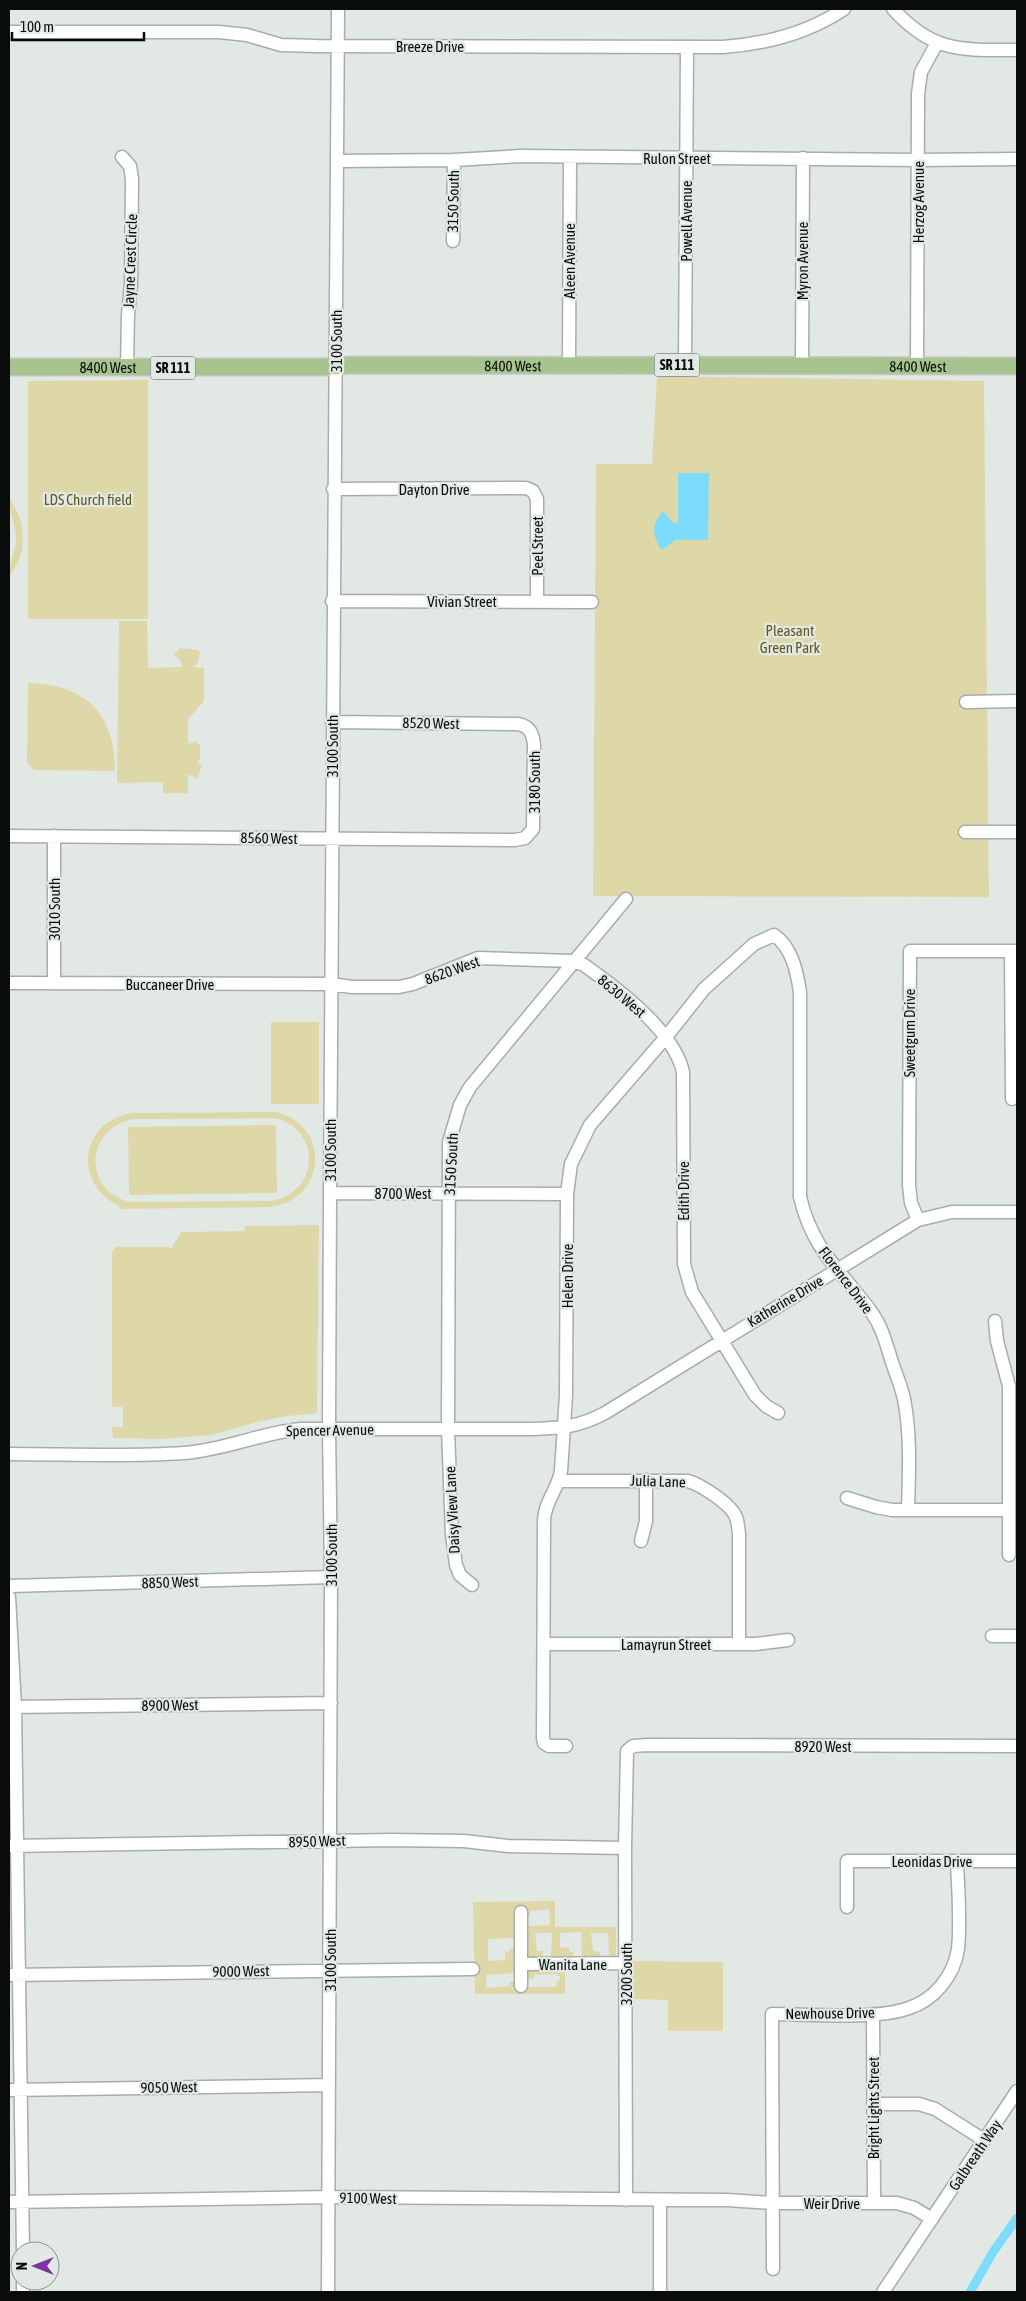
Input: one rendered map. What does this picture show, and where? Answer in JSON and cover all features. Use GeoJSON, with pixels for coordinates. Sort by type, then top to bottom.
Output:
{"type":"FeatureCollection","features":[{"type":"Feature","properties":{"kind":"main road","name":"8400 West"},"geometry":{"type":"LineString","coordinates":[[9,367],[1017,366]]}},
{"type":"Feature","properties":{"kind":"street","name":"3100 South"},"geometry":{"type":"LineString","coordinates":[[328,2292],[332,601],[336,366],[338,9]]}},
{"type":"Feature","properties":{"kind":"street","name":"Breeze Drive"},"geometry":{"type":"LineString","coordinates":[[9,32],[220,32],[247,35],[281,44],[338,46],[687,48],[754,45],[785,37],[813,26],[844,9]]}},
{"type":"Feature","properties":{"kind":"street"},"geometry":{"type":"LineString","coordinates":[[893,9],[909,26],[937,43],[964,50],[1017,50]]}},
{"type":"Feature","properties":{"kind":"street","name":"Herzog Avenue"},"geometry":{"type":"LineString","coordinates":[[917,365],[918,94],[921,72],[937,43]]}},
{"type":"Feature","properties":{"kind":"street","name":"Powell Avenue"},"geometry":{"type":"LineString","coordinates":[[685,365],[687,48]]}},
{"type":"Feature","properties":{"kind":"street","name":"Rulon Street"},"geometry":{"type":"LineString","coordinates":[[337,161],[454,160],[513,156],[570,158],[1017,159]]}},
{"type":"Feature","properties":{"kind":"street","name":"Jayne Crest Circle"},"geometry":{"type":"LineString","coordinates":[[122,157],[130,166],[132,179],[132,284],[128,315],[127,368]]}},
{"type":"Feature","properties":{"kind":"street","name":"Aleen Avenue"},"geometry":{"type":"LineString","coordinates":[[569,365],[570,158]]}},
{"type":"Feature","properties":{"kind":"street","name":"Myron Avenue"},"geometry":{"type":"LineString","coordinates":[[802,365],[803,158]]}},
{"type":"Feature","properties":{"kind":"street","name":"3150 South"},"geometry":{"type":"LineString","coordinates":[[453,241],[454,160]]}},
{"type":"Feature","properties":{"kind":"street","name":"Dayton Drive"},"geometry":{"type":"LineString","coordinates":[[333,490],[526,488],[533,492]]}},
{"type":"Feature","properties":{"kind":"street","name":"Peel Street"},"geometry":{"type":"LineString","coordinates":[[533,492],[537,499],[537,602]]}},
{"type":"Feature","properties":{"kind":"street","name":"Vivian Street"},"geometry":{"type":"LineString","coordinates":[[332,601],[592,602]]}},
{"type":"Feature","properties":{"kind":"street"},"geometry":{"type":"LineString","coordinates":[[966,702],[1017,701]]}},
{"type":"Feature","properties":{"kind":"street","name":"8520 West"},"geometry":{"type":"LineString","coordinates":[[332,722],[518,724],[528,728]]}},
{"type":"Feature","properties":{"kind":"street","name":"3180 South"},"geometry":{"type":"LineString","coordinates":[[527,836],[533,829],[534,818],[534,746],[533,736],[528,728]]}},
{"type":"Feature","properties":{"kind":"street"},"geometry":{"type":"LineString","coordinates":[[966,832],[1017,832]]}},
{"type":"Feature","properties":{"kind":"street","name":"8560 West"},"geometry":{"type":"LineString","coordinates":[[9,836],[515,840],[527,836]]}},
{"type":"Feature","properties":{"kind":"street","name":"3010 South"},"geometry":{"type":"LineString","coordinates":[[54,836],[54,983]]}},
{"type":"Feature","properties":{"kind":"street","name":"3150 South"},"geometry":{"type":"LineString","coordinates":[[448,1429],[449,1142],[460,1104],[470,1086],[626,899]]}},
{"type":"Feature","properties":{"kind":"street","name":"Helen Drive"},"geometry":{"type":"LineString","coordinates":[[566,1746],[549,1746],[544,1743],[544,1520],[549,1500],[560,1480],[564,1428],[567,1194],[571,1164],[582,1137],[590,1125],[666,1037],[704,989],[754,944],[774,935]]}},
{"type":"Feature","properties":{"kind":"street","name":"Florence Drive"},"geometry":{"type":"LineString","coordinates":[[774,935],[782,941],[794,964],[800,992],[800,1197],[804,1215],[812,1234],[835,1270],[872,1313],[881,1329],[901,1389],[908,1428],[908,1510]]}},
{"type":"Feature","properties":{"kind":"street","name":"Sweetgum Drive"},"geometry":{"type":"LineString","coordinates":[[918,1220],[911,1203],[909,1185],[910,951],[1014,951]]}},
{"type":"Feature","properties":{"kind":"street"},"geometry":{"type":"LineString","coordinates":[[1012,1099],[1014,951]]}},
{"type":"Feature","properties":{"kind":"street","name":"8620 West"},"geometry":{"type":"LineString","coordinates":[[331,984],[352,987],[399,987],[413,984],[478,958],[574,961]]}},
{"type":"Feature","properties":{"kind":"street","name":"8630 West"},"geometry":{"type":"LineString","coordinates":[[574,961],[597,974],[655,1024],[666,1037]]}},
{"type":"Feature","properties":{"kind":"street","name":"Buccaneer Drive"},"geometry":{"type":"LineString","coordinates":[[9,983],[331,984]]}},
{"type":"Feature","properties":{"kind":"street","name":"Edith Drive"},"geometry":{"type":"LineString","coordinates":[[666,1037],[680,1059],[683,1072],[684,1264],[692,1292],[755,1395],[766,1406],[778,1413]]}},
{"type":"Feature","properties":{"kind":"street","name":"8700 West"},"geometry":{"type":"LineString","coordinates":[[330,1193],[567,1194]]}},
{"type":"Feature","properties":{"kind":"street","name":"Katherine Drive"},"geometry":{"type":"LineString","coordinates":[[564,1428],[589,1421],[605,1412],[721,1339],[918,1220],[952,1212],[1017,1212]]}},
{"type":"Feature","properties":{"kind":"street"},"geometry":{"type":"LineString","coordinates":[[994,1321],[997,1341],[1013,1379],[1009,1555]]}},
{"type":"Feature","properties":{"kind":"street","name":"Spencer Avenue"},"geometry":{"type":"LineString","coordinates":[[9,1454],[185,1453],[221,1447],[277,1431],[329,1428],[564,1428]]}},
{"type":"Feature","properties":{"kind":"street","name":"Daisy View Lane"},"geometry":{"type":"LineString","coordinates":[[448,1429],[453,1549],[460,1575],[472,1585]]}},
{"type":"Feature","properties":{"kind":"street","name":"Julia Lane"},"geometry":{"type":"LineString","coordinates":[[560,1480],[692,1482],[709,1492],[733,1512],[738,1533],[739,1644]]}},
{"type":"Feature","properties":{"kind":"street"},"geometry":{"type":"LineString","coordinates":[[641,1541],[646,1521],[646,1480]]}},
{"type":"Feature","properties":{"kind":"street"},"geometry":{"type":"LineString","coordinates":[[847,1498],[876,1508],[908,1510],[1009,1510]]}},
{"type":"Feature","properties":{"kind":"street","name":"8850 West"},"geometry":{"type":"LineString","coordinates":[[9,1586],[331,1577]]}},
{"type":"Feature","properties":{"kind":"street"},"geometry":{"type":"LineString","coordinates":[[9,1597],[12,1707],[15,2089],[23,2241]]}},
{"type":"Feature","properties":{"kind":"street"},"geometry":{"type":"LineString","coordinates":[[992,1636],[1017,1636]]}},
{"type":"Feature","properties":{"kind":"street","name":"Lamayrun Street"},"geometry":{"type":"LineString","coordinates":[[544,1644],[764,1644],[788,1640]]}},
{"type":"Feature","properties":{"kind":"street","name":"8900 West"},"geometry":{"type":"LineString","coordinates":[[12,1707],[330,1703]]}},
{"type":"Feature","properties":{"kind":"street","name":"8920 West"},"geometry":{"type":"LineString","coordinates":[[630,1748],[646,1745],[1017,1746]]}},
{"type":"Feature","properties":{"kind":"street","name":"3200 South"},"geometry":{"type":"LineString","coordinates":[[626,2200],[625,1848],[626,1754],[630,1748]]}},
{"type":"Feature","properties":{"kind":"street","name":"8950 West"},"geometry":{"type":"LineString","coordinates":[[13,1846],[443,1840],[508,1846],[625,1848]]}},
{"type":"Feature","properties":{"kind":"street","name":"Leonidas Drive"},"geometry":{"type":"LineString","coordinates":[[847,1907],[847,1861],[1017,1861]]}},
{"type":"Feature","properties":{"kind":"street","name":"Newhouse Drive"},"geometry":{"type":"LineString","coordinates":[[773,2204],[772,2014],[873,2014],[896,2012],[915,2006],[935,1993],[947,1978],[958,1949],[957,1861]]}},
{"type":"Feature","properties":{"kind":"street","name":"Wanita Lane"},"geometry":{"type":"LineString","coordinates":[[521,1912],[521,1986]]}},
{"type":"Feature","properties":{"kind":"street","name":"Wanita Lane"},"geometry":{"type":"LineString","coordinates":[[521,1964],[626,1963]]}},
{"type":"Feature","properties":{"kind":"street","name":"9000 West"},"geometry":{"type":"LineString","coordinates":[[14,1974],[473,1969]]}},
{"type":"Feature","properties":{"kind":"street","name":"Bright Lights Street"},"geometry":{"type":"LineString","coordinates":[[873,2014],[874,2203]]}},
{"type":"Feature","properties":{"kind":"street","name":"9050 West"},"geometry":{"type":"LineString","coordinates":[[15,2089],[329,2085]]}},
{"type":"Feature","properties":{"kind":"street","name":"Galbreath Way"},"geometry":{"type":"LineString","coordinates":[[883,2292],[1017,2091]]}},
{"type":"Feature","properties":{"kind":"street"},"geometry":{"type":"LineString","coordinates":[[874,2104],[918,2104],[935,2109],[984,2140]]}},
{"type":"Feature","properties":{"kind":"street","name":"9100 West"},"geometry":{"type":"LineString","coordinates":[[9,2202],[329,2198],[727,2200]]}},
{"type":"Feature","properties":{"kind":"street"},"geometry":{"type":"LineString","coordinates":[[660,2200],[660,2292]]}},
{"type":"Feature","properties":{"kind":"street","name":"Weir Drive"},"geometry":{"type":"LineString","coordinates":[[727,2200],[773,2204],[904,2204],[932,2219]]}},
{"type":"Feature","properties":{"kind":"street"},"geometry":{"type":"LineString","coordinates":[[773,2204],[773,2269]]}},
{"type":"Feature","properties":{"kind":"green space","name":"Pleasant Green Park"},"geometry":{"type":"Polygon","coordinates":[[[657,376],[984,381],[989,897],[593,896],[596,464],[652,464],[657,376]]]}},
{"type":"Feature","properties":{"kind":"green space","name":"LDS Church field"},"geometry":{"type":"Polygon","coordinates":[[[148,380],[148,619],[28,619],[28,381],[148,380]]]}},
{"type":"Feature","properties":{"kind":"green space"},"geometry":{"type":"Polygon","coordinates":[[[9,498],[19,517],[23,538],[20,558],[9,577],[16,537],[9,498]]]}},
{"type":"Feature","properties":{"kind":"green space"},"geometry":{"type":"Polygon","coordinates":[[[119,621],[147,621],[148,668],[182,667],[180,660],[174,655],[180,648],[198,650],[200,653],[197,664],[193,667],[204,668],[204,701],[188,719],[188,744],[195,741],[200,745],[200,758],[197,762],[202,765],[197,779],[188,774],[188,793],[163,793],[163,782],[117,783],[119,621]]]}},
{"type":"Feature","properties":{"kind":"green space"},"geometry":{"type":"Polygon","coordinates":[[[28,683],[66,689],[81,696],[93,706],[103,718],[109,733],[114,751],[115,771],[34,770],[27,763],[28,683]]]}},
{"type":"Feature","properties":{"kind":"green space"},"geometry":{"type":"Polygon","coordinates":[[[271,1022],[319,1022],[319,1104],[271,1104],[271,1022]]]}},
{"type":"Feature","properties":{"kind":"green space"},"geometry":{"type":"Polygon","coordinates":[[[275,1112],[293,1119],[306,1131],[313,1146],[315,1162],[311,1177],[302,1191],[288,1202],[269,1207],[119,1209],[119,1206],[104,1196],[94,1182],[89,1168],[89,1153],[94,1139],[103,1126],[117,1117],[135,1113],[275,1112]],[[275,1118],[135,1119],[119,1124],[107,1133],[99,1145],[96,1158],[97,1172],[103,1185],[113,1195],[129,1202],[268,1201],[285,1197],[298,1188],[306,1176],[309,1162],[308,1149],[302,1136],[291,1125],[275,1118]]]}},
{"type":"Feature","properties":{"kind":"green space"},"geometry":{"type":"Polygon","coordinates":[[[276,1125],[277,1193],[129,1195],[128,1127],[276,1125]]]}},
{"type":"Feature","properties":{"kind":"green space"},"geometry":{"type":"Polygon","coordinates":[[[319,1225],[317,1412],[257,1422],[212,1435],[162,1439],[113,1438],[112,1427],[123,1427],[123,1407],[112,1407],[112,1252],[116,1247],[168,1247],[171,1249],[181,1232],[245,1231],[245,1226],[319,1225]]]}},
{"type":"Feature","properties":{"kind":"green space"},"geometry":{"type":"Polygon","coordinates":[[[555,1901],[555,1927],[616,1927],[616,1960],[609,1957],[608,1933],[591,1933],[593,1951],[600,1952],[600,1958],[582,1958],[581,1932],[560,1933],[560,1947],[569,1948],[569,1952],[573,1952],[573,1958],[551,1958],[552,1933],[535,1933],[537,1951],[543,1951],[543,1960],[531,1958],[526,1952],[527,1926],[550,1925],[549,1909],[530,1911],[530,1917],[527,1917],[516,1938],[488,1939],[488,1961],[505,1960],[505,1951],[509,1952],[510,1948],[517,1949],[516,1973],[486,1975],[486,1988],[509,1986],[510,1982],[515,1982],[525,1987],[556,1987],[557,1981],[560,1980],[560,1976],[557,1976],[557,1974],[534,1975],[534,1979],[525,1978],[529,1970],[565,1968],[565,1994],[475,1994],[473,1902],[555,1901]]]}},
{"type":"Feature","properties":{"kind":"green space"},"geometry":{"type":"Polygon","coordinates":[[[633,1961],[723,1962],[723,2031],[668,2031],[668,2000],[633,1999],[633,1961]]]}},
{"type":"Feature","properties":{"kind":"water"},"geometry":{"type":"Polygon","coordinates":[[[678,473],[709,473],[708,540],[675,540],[662,550],[655,536],[656,520],[663,511],[673,523],[678,523],[678,473]]]}},
{"type":"Feature","properties":{"kind":"waterway"},"geometry":{"type":"LineString","coordinates":[[970,2292],[993,2252],[1017,2218]]}}]}
